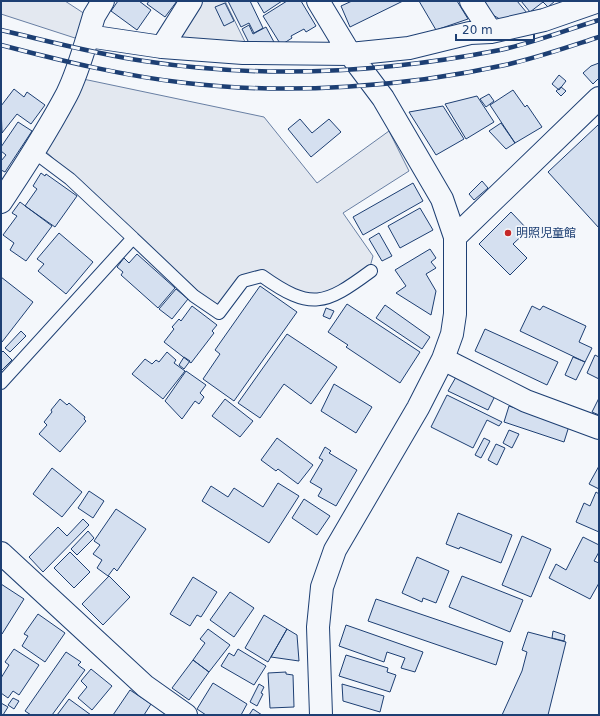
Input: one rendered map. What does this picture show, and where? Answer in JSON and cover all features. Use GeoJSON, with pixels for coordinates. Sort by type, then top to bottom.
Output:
{"type":"FeatureCollection","features":[{"type":"Feature","properties":{"kind":"street"},"geometry":{"type":"LineString","coordinates":[[1,202],[34,152],[67,94],[77,71],[94,16],[103,1]]}},
{"type":"Feature","properties":{"kind":"street"},"geometry":{"type":"LineString","coordinates":[[162,48],[191,1]]}},
{"type":"Feature","properties":{"kind":"street"},"geometry":{"type":"LineString","coordinates":[[318,1],[350,54],[383,98],[442,199],[455,237],[455,314],[452,334],[443,359],[418,408],[334,550],[322,587],[318,627],[321,715]]}},
{"type":"Feature","properties":{"kind":"street"},"geometry":{"type":"LineString","coordinates":[[471,1],[491,32]]}},
{"type":"Feature","properties":{"kind":"street"},"geometry":{"type":"LineString","coordinates":[[88,36],[162,48],[242,53],[350,54],[409,48],[470,33],[491,32],[544,20],[599,1]]}},
{"type":"Feature","properties":{"kind":"street"},"geometry":{"type":"LineString","coordinates":[[455,237],[599,98]]}},
{"type":"Feature","properties":{"kind":"street"},"geometry":{"type":"LineString","coordinates":[[443,359],[526,401],[599,428]]}},
{"type":"Feature","properties":{"kind":"street"},"geometry":{"type":"LineString","coordinates":[[1,553],[145,686],[186,715]]}},
{"type":"Feature","properties":{"kind":"lane"},"geometry":{"type":"LineString","coordinates":[[34,152],[70,178],[194,296],[219,313],[243,281],[262,276],[276,286],[301,298],[320,301],[343,292],[370,271]]}},
{"type":"Feature","properties":{"kind":"lane"},"geometry":{"type":"LineString","coordinates":[[1,383],[133,238]]}},
{"type":"Feature","properties":{"kind":"shaded area"},"geometry":{"type":"Polygon","coordinates":[[[1,1],[65,1],[85,14],[78,39],[1,14],[1,1]]]}},
{"type":"Feature","properties":{"kind":"shaded area"},"geometry":{"type":"Polygon","coordinates":[[[199,1],[225,1],[247,46],[184,42],[178,31],[199,1]]]}},
{"type":"Feature","properties":{"kind":"shaded area"},"geometry":{"type":"Polygon","coordinates":[[[83,79],[264,117],[317,183],[389,131],[409,171],[343,213],[373,256],[370,267],[322,296],[304,294],[279,282],[263,271],[219,307],[199,292],[43,149],[83,79]]]}},
{"type":"Feature","properties":{"kind":"building"},"geometry":{"type":"Polygon","coordinates":[[[118,1],[139,1],[151,10],[137,30],[111,11],[118,1]]]}},
{"type":"Feature","properties":{"kind":"building"},"geometry":{"type":"Polygon","coordinates":[[[149,1],[177,1],[165,17],[147,4],[149,1]]]}},
{"type":"Feature","properties":{"kind":"building"},"geometry":{"type":"Polygon","coordinates":[[[228,1],[250,1],[263,28],[254,33],[249,23],[241,27],[228,1]]]}},
{"type":"Feature","properties":{"kind":"building"},"geometry":{"type":"Polygon","coordinates":[[[257,1],[282,1],[264,13],[257,1]]]}},
{"type":"Feature","properties":{"kind":"building"},"geometry":{"type":"Polygon","coordinates":[[[287,1],[301,1],[316,26],[306,32],[304,29],[291,36],[292,38],[281,45],[263,16],[287,1]]]}},
{"type":"Feature","properties":{"kind":"building"},"geometry":{"type":"Polygon","coordinates":[[[352,1],[403,1],[350,27],[341,6],[352,1]]]}},
{"type":"Feature","properties":{"kind":"building"},"geometry":{"type":"Polygon","coordinates":[[[419,1],[457,1],[468,19],[436,30],[419,1]]]}},
{"type":"Feature","properties":{"kind":"building"},"geometry":{"type":"Polygon","coordinates":[[[484,1],[517,1],[527,13],[503,21],[493,15],[484,1]]]}},
{"type":"Feature","properties":{"kind":"building"},"geometry":{"type":"Polygon","coordinates":[[[521,1],[555,1],[548,7],[543,2],[530,12],[521,1]]]}},
{"type":"Feature","properties":{"kind":"building"},"geometry":{"type":"Polygon","coordinates":[[[225,3],[234,21],[224,26],[215,7],[225,3]]]}},
{"type":"Feature","properties":{"kind":"building"},"geometry":{"type":"Polygon","coordinates":[[[249,25],[253,34],[266,27],[275,44],[250,45],[242,29],[249,25]]]}},
{"type":"Feature","properties":{"kind":"building"},"geometry":{"type":"Polygon","coordinates":[[[599,63],[599,78],[593,84],[583,73],[591,66],[599,63]]]}},
{"type":"Feature","properties":{"kind":"building"},"geometry":{"type":"Polygon","coordinates":[[[559,75],[566,81],[559,90],[552,84],[559,75]]]}},
{"type":"Feature","properties":{"kind":"building"},"geometry":{"type":"Polygon","coordinates":[[[561,87],[566,91],[561,96],[556,91],[561,87]]]}},
{"type":"Feature","properties":{"kind":"building"},"geometry":{"type":"Polygon","coordinates":[[[14,89],[24,97],[27,92],[45,105],[31,124],[17,114],[2,133],[1,106],[14,89]]]}},
{"type":"Feature","properties":{"kind":"building"},"geometry":{"type":"Polygon","coordinates":[[[513,90],[525,107],[527,105],[542,127],[515,143],[490,105],[513,90]]]}},
{"type":"Feature","properties":{"kind":"building"},"geometry":{"type":"Polygon","coordinates":[[[489,94],[494,101],[486,107],[480,99],[489,94]]]}},
{"type":"Feature","properties":{"kind":"building"},"geometry":{"type":"Polygon","coordinates":[[[477,96],[494,122],[466,139],[445,104],[477,96]]]}},
{"type":"Feature","properties":{"kind":"building"},"geometry":{"type":"Polygon","coordinates":[[[443,106],[464,139],[436,155],[409,112],[443,106]]]}},
{"type":"Feature","properties":{"kind":"building"},"geometry":{"type":"Polygon","coordinates":[[[300,119],[312,133],[329,119],[341,132],[311,157],[288,129],[300,119]]]}},
{"type":"Feature","properties":{"kind":"building"},"geometry":{"type":"Polygon","coordinates":[[[18,122],[32,131],[5,172],[1,170],[1,161],[6,155],[1,151],[1,147],[18,122]]]}},
{"type":"Feature","properties":{"kind":"building"},"geometry":{"type":"Polygon","coordinates":[[[501,123],[515,143],[506,149],[489,131],[501,123]]]}},
{"type":"Feature","properties":{"kind":"building"},"geometry":{"type":"Polygon","coordinates":[[[598,125],[599,126],[599,228],[548,172],[598,125]]]}},
{"type":"Feature","properties":{"kind":"building"},"geometry":{"type":"Polygon","coordinates":[[[41,173],[45,176],[46,174],[77,196],[55,227],[25,206],[37,189],[33,186],[41,173]]]}},
{"type":"Feature","properties":{"kind":"building"},"geometry":{"type":"Polygon","coordinates":[[[482,181],[488,188],[474,200],[469,194],[482,181]]]}},
{"type":"Feature","properties":{"kind":"building"},"geometry":{"type":"Polygon","coordinates":[[[413,183],[423,201],[363,235],[353,217],[413,183]]]}},
{"type":"Feature","properties":{"kind":"building"},"geometry":{"type":"Polygon","coordinates":[[[20,202],[52,226],[26,261],[10,250],[14,243],[3,235],[17,216],[12,213],[20,202]]]}},
{"type":"Feature","properties":{"kind":"building"},"geometry":{"type":"Polygon","coordinates":[[[420,208],[433,230],[400,248],[388,226],[420,208]]]}},
{"type":"Feature","properties":{"kind":"building"},"geometry":{"type":"Polygon","coordinates":[[[511,212],[528,230],[513,244],[527,258],[510,275],[479,244],[511,212]]]}},
{"type":"Feature","properties":{"kind":"building"},"geometry":{"type":"Polygon","coordinates":[[[59,233],[93,262],[66,294],[38,271],[44,264],[37,259],[59,233]]]}},
{"type":"Feature","properties":{"kind":"building"},"geometry":{"type":"Polygon","coordinates":[[[379,233],[392,256],[382,261],[369,239],[379,233]]]}},
{"type":"Feature","properties":{"kind":"building"},"geometry":{"type":"Polygon","coordinates":[[[430,249],[436,258],[431,262],[436,268],[426,274],[436,291],[431,315],[396,293],[406,286],[395,270],[430,249]]]}},
{"type":"Feature","properties":{"kind":"building"},"geometry":{"type":"Polygon","coordinates":[[[137,254],[175,288],[158,308],[121,275],[123,272],[117,267],[124,258],[129,263],[137,254]]]}},
{"type":"Feature","properties":{"kind":"building"},"geometry":{"type":"Polygon","coordinates":[[[1,277],[33,302],[2,342],[1,341],[1,277]]]}},
{"type":"Feature","properties":{"kind":"building"},"geometry":{"type":"Polygon","coordinates":[[[260,286],[297,312],[234,401],[203,379],[220,354],[215,350],[260,286]]]}},
{"type":"Feature","properties":{"kind":"building"},"geometry":{"type":"Polygon","coordinates":[[[176,289],[188,299],[172,319],[159,309],[176,289]]]}},
{"type":"Feature","properties":{"kind":"building"},"geometry":{"type":"Polygon","coordinates":[[[347,304],[420,352],[400,383],[346,347],[348,345],[328,332],[347,304]]]}},
{"type":"Feature","properties":{"kind":"building"},"geometry":{"type":"Polygon","coordinates":[[[385,305],[430,337],[422,349],[376,318],[385,305]]]}},
{"type":"Feature","properties":{"kind":"building"},"geometry":{"type":"Polygon","coordinates":[[[192,306],[217,325],[212,331],[214,333],[191,363],[164,342],[174,329],[172,327],[179,319],[181,321],[192,306]]]}},
{"type":"Feature","properties":{"kind":"building"},"geometry":{"type":"Polygon","coordinates":[[[532,306],[540,310],[543,306],[586,326],[579,342],[592,348],[585,362],[520,331],[532,306]]]}},
{"type":"Feature","properties":{"kind":"building"},"geometry":{"type":"Polygon","coordinates":[[[326,308],[334,311],[330,319],[323,316],[326,308]]]}},
{"type":"Feature","properties":{"kind":"building"},"geometry":{"type":"Polygon","coordinates":[[[485,329],[558,362],[547,385],[475,351],[485,329]]]}},
{"type":"Feature","properties":{"kind":"building"},"geometry":{"type":"Polygon","coordinates":[[[21,331],[26,336],[10,352],[5,348],[21,331]]]}},
{"type":"Feature","properties":{"kind":"building"},"geometry":{"type":"Polygon","coordinates":[[[287,334],[337,367],[311,404],[284,384],[260,418],[238,403],[287,334]]]}},
{"type":"Feature","properties":{"kind":"building"},"geometry":{"type":"Polygon","coordinates":[[[3,351],[12,360],[1,371],[1,353],[3,351]]]}},
{"type":"Feature","properties":{"kind":"building"},"geometry":{"type":"Polygon","coordinates":[[[167,352],[176,360],[174,363],[185,371],[163,399],[132,374],[145,359],[152,364],[156,360],[159,362],[167,352]]]}},
{"type":"Feature","properties":{"kind":"building"},"geometry":{"type":"Polygon","coordinates":[[[595,355],[599,357],[599,379],[587,373],[595,355]]]}},
{"type":"Feature","properties":{"kind":"building"},"geometry":{"type":"Polygon","coordinates":[[[184,357],[190,361],[184,369],[179,365],[184,357]]]}},
{"type":"Feature","properties":{"kind":"building"},"geometry":{"type":"Polygon","coordinates":[[[573,357],[585,362],[576,380],[565,375],[573,357]]]}},
{"type":"Feature","properties":{"kind":"building"},"geometry":{"type":"Polygon","coordinates":[[[186,371],[206,385],[200,393],[204,397],[199,404],[195,401],[182,419],[165,401],[186,371]]]}},
{"type":"Feature","properties":{"kind":"building"},"geometry":{"type":"Polygon","coordinates":[[[456,377],[495,396],[488,410],[448,391],[456,377]]]}},
{"type":"Feature","properties":{"kind":"building"},"geometry":{"type":"Polygon","coordinates":[[[334,384],[372,407],[356,433],[321,411],[334,384]]]}},
{"type":"Feature","properties":{"kind":"building"},"geometry":{"type":"Polygon","coordinates":[[[447,395],[502,422],[499,426],[487,420],[473,448],[431,427],[447,395]]]}},
{"type":"Feature","properties":{"kind":"building"},"geometry":{"type":"Polygon","coordinates":[[[599,398],[599,415],[592,412],[599,398]]]}},
{"type":"Feature","properties":{"kind":"building"},"geometry":{"type":"Polygon","coordinates":[[[60,399],[67,405],[69,403],[85,417],[84,419],[86,421],[60,452],[39,434],[47,425],[44,422],[60,399]]]}},
{"type":"Feature","properties":{"kind":"building"},"geometry":{"type":"Polygon","coordinates":[[[225,399],[253,421],[240,437],[212,416],[225,399]]]}},
{"type":"Feature","properties":{"kind":"building"},"geometry":{"type":"Polygon","coordinates":[[[509,406],[569,426],[564,442],[504,422],[509,406]]]}},
{"type":"Feature","properties":{"kind":"building"},"geometry":{"type":"Polygon","coordinates":[[[509,430],[519,434],[512,448],[503,443],[509,430]]]}},
{"type":"Feature","properties":{"kind":"building"},"geometry":{"type":"Polygon","coordinates":[[[277,438],[313,465],[298,484],[278,469],[276,471],[261,460],[277,438]]]}},
{"type":"Feature","properties":{"kind":"building"},"geometry":{"type":"Polygon","coordinates":[[[484,438],[490,441],[481,458],[475,455],[484,438]]]}},
{"type":"Feature","properties":{"kind":"building"},"geometry":{"type":"Polygon","coordinates":[[[496,444],[505,448],[497,465],[488,460],[496,444]]]}},
{"type":"Feature","properties":{"kind":"building"},"geometry":{"type":"Polygon","coordinates":[[[325,447],[331,451],[329,453],[357,470],[336,506],[318,496],[322,489],[310,482],[323,460],[319,458],[325,447]]]}},
{"type":"Feature","properties":{"kind":"building"},"geometry":{"type":"Polygon","coordinates":[[[599,466],[599,489],[589,484],[599,466]]]}},
{"type":"Feature","properties":{"kind":"building"},"geometry":{"type":"Polygon","coordinates":[[[52,468],[82,492],[62,517],[33,494],[52,468]]]}},
{"type":"Feature","properties":{"kind":"building"},"geometry":{"type":"Polygon","coordinates":[[[278,483],[299,496],[269,543],[202,501],[211,486],[228,497],[234,488],[263,507],[278,483]]]}},
{"type":"Feature","properties":{"kind":"building"},"geometry":{"type":"Polygon","coordinates":[[[89,491],[104,501],[93,518],[78,508],[89,491]]]}},
{"type":"Feature","properties":{"kind":"building"},"geometry":{"type":"Polygon","coordinates":[[[596,492],[599,494],[599,532],[576,522],[584,503],[590,506],[596,492]]]}},
{"type":"Feature","properties":{"kind":"building"},"geometry":{"type":"Polygon","coordinates":[[[304,499],[330,516],[317,535],[292,518],[304,499]]]}},
{"type":"Feature","properties":{"kind":"building"},"geometry":{"type":"Polygon","coordinates":[[[116,509],[146,529],[117,571],[114,568],[108,576],[97,568],[102,560],[93,554],[100,545],[94,541],[116,509]]]}},
{"type":"Feature","properties":{"kind":"building"},"geometry":{"type":"Polygon","coordinates":[[[458,513],[512,535],[501,563],[460,547],[459,549],[446,544],[458,513]]]}},
{"type":"Feature","properties":{"kind":"building"},"geometry":{"type":"Polygon","coordinates":[[[83,519],[89,525],[43,572],[29,557],[58,527],[67,536],[83,519]]]}},
{"type":"Feature","properties":{"kind":"building"},"geometry":{"type":"Polygon","coordinates":[[[88,531],[94,538],[77,555],[71,549],[88,531]]]}},
{"type":"Feature","properties":{"kind":"building"},"geometry":{"type":"Polygon","coordinates":[[[522,536],[551,549],[531,597],[502,585],[522,536]]]}},
{"type":"Feature","properties":{"kind":"building"},"geometry":{"type":"Polygon","coordinates":[[[583,537],[599,545],[599,552],[594,561],[599,563],[599,583],[590,599],[549,578],[556,564],[566,570],[583,537]]]}},
{"type":"Feature","properties":{"kind":"building"},"geometry":{"type":"Polygon","coordinates":[[[70,552],[90,572],[74,588],[54,568],[70,552]]]}},
{"type":"Feature","properties":{"kind":"building"},"geometry":{"type":"Polygon","coordinates":[[[417,557],[449,571],[436,603],[423,598],[422,602],[402,593],[417,557]]]}},
{"type":"Feature","properties":{"kind":"building"},"geometry":{"type":"Polygon","coordinates":[[[109,576],[130,597],[103,625],[82,604],[109,576]]]}},
{"type":"Feature","properties":{"kind":"building"},"geometry":{"type":"Polygon","coordinates":[[[462,576],[523,600],[510,632],[449,607],[462,576]]]}},
{"type":"Feature","properties":{"kind":"building"},"geometry":{"type":"Polygon","coordinates":[[[193,577],[217,592],[201,617],[197,615],[190,626],[170,614],[193,577]]]}},
{"type":"Feature","properties":{"kind":"building"},"geometry":{"type":"Polygon","coordinates":[[[1,584],[24,599],[2,634],[1,633],[1,584]]]}},
{"type":"Feature","properties":{"kind":"building"},"geometry":{"type":"Polygon","coordinates":[[[230,592],[254,608],[234,637],[210,620],[230,592]]]}},
{"type":"Feature","properties":{"kind":"building"},"geometry":{"type":"Polygon","coordinates":[[[376,599],[503,642],[496,665],[368,621],[376,599]]]}},
{"type":"Feature","properties":{"kind":"building"},"geometry":{"type":"Polygon","coordinates":[[[38,614],[65,633],[45,662],[22,646],[28,636],[24,634],[38,614]]]}},
{"type":"Feature","properties":{"kind":"building"},"geometry":{"type":"Polygon","coordinates":[[[264,615],[287,629],[268,662],[245,648],[264,615]]]}},
{"type":"Feature","properties":{"kind":"building"},"geometry":{"type":"Polygon","coordinates":[[[346,625],[423,652],[415,672],[401,668],[405,658],[387,652],[384,662],[339,646],[346,625]]]}},
{"type":"Feature","properties":{"kind":"building"},"geometry":{"type":"Polygon","coordinates":[[[208,629],[230,645],[209,672],[193,660],[205,643],[200,639],[208,629]]]}},
{"type":"Feature","properties":{"kind":"building"},"geometry":{"type":"Polygon","coordinates":[[[287,629],[297,635],[299,661],[271,657],[287,629]]]}},
{"type":"Feature","properties":{"kind":"building"},"geometry":{"type":"Polygon","coordinates":[[[553,631],[565,635],[564,641],[552,638],[553,631]]]}},
{"type":"Feature","properties":{"kind":"building"},"geometry":{"type":"Polygon","coordinates":[[[528,632],[566,642],[548,715],[502,715],[522,671],[527,652],[522,650],[528,632]]]}},
{"type":"Feature","properties":{"kind":"building"},"geometry":{"type":"Polygon","coordinates":[[[14,649],[39,665],[19,695],[13,691],[8,698],[1,693],[1,678],[9,665],[5,662],[14,649]]]}},
{"type":"Feature","properties":{"kind":"building"},"geometry":{"type":"Polygon","coordinates":[[[238,649],[266,666],[254,685],[221,666],[229,653],[234,656],[238,649]]]}},
{"type":"Feature","properties":{"kind":"building"},"geometry":{"type":"Polygon","coordinates":[[[66,652],[81,662],[78,665],[85,670],[52,715],[31,715],[25,711],[66,652]]]}},
{"type":"Feature","properties":{"kind":"building"},"geometry":{"type":"Polygon","coordinates":[[[346,655],[388,668],[387,672],[396,675],[390,692],[339,676],[346,655]]]}},
{"type":"Feature","properties":{"kind":"building"},"geometry":{"type":"Polygon","coordinates":[[[193,660],[209,672],[189,700],[172,688],[193,660]]]}},
{"type":"Feature","properties":{"kind":"building"},"geometry":{"type":"Polygon","coordinates":[[[91,669],[112,686],[92,710],[78,698],[87,687],[81,681],[91,669]]]}},
{"type":"Feature","properties":{"kind":"building"},"geometry":{"type":"Polygon","coordinates":[[[286,672],[286,674],[293,675],[294,707],[270,708],[268,673],[286,672]]]}},
{"type":"Feature","properties":{"kind":"building"},"geometry":{"type":"Polygon","coordinates":[[[213,683],[247,704],[241,715],[206,715],[197,709],[213,683]]]}},
{"type":"Feature","properties":{"kind":"building"},"geometry":{"type":"Polygon","coordinates":[[[259,684],[264,687],[261,693],[263,694],[257,706],[250,702],[259,684]]]}},
{"type":"Feature","properties":{"kind":"building"},"geometry":{"type":"Polygon","coordinates":[[[342,684],[384,696],[380,712],[343,701],[342,684]]]}},
{"type":"Feature","properties":{"kind":"building"},"geometry":{"type":"Polygon","coordinates":[[[130,690],[151,704],[144,715],[113,715],[130,690]]]}},
{"type":"Feature","properties":{"kind":"building"},"geometry":{"type":"Polygon","coordinates":[[[13,698],[19,701],[14,709],[8,705],[13,698]]]}},
{"type":"Feature","properties":{"kind":"building"},"geometry":{"type":"Polygon","coordinates":[[[69,699],[91,715],[57,715],[69,699]]]}},
{"type":"Feature","properties":{"kind":"building"},"geometry":{"type":"Polygon","coordinates":[[[1,703],[8,707],[3,715],[1,715],[1,703]]]}},
{"type":"Feature","properties":{"kind":"building"},"geometry":{"type":"Polygon","coordinates":[[[253,709],[262,715],[249,715],[253,709]]]}},
{"type":"Feature","properties":{"kind":"railway"},"geometry":{"type":"LineString","coordinates":[[1,30],[90,51],[188,67],[233,70],[322,71],[412,64],[500,50],[599,20]]}},
{"type":"Feature","properties":{"kind":"railway"},"geometry":{"type":"LineString","coordinates":[[1,45],[93,67],[163,80],[225,87],[305,88],[387,84],[467,73],[529,59],[599,37]]}},
{"type":"Feature","properties":{"kind":"place","name":"明照児童館"},"geometry":{"type":"Point","coordinates":[508,233]}}]}
